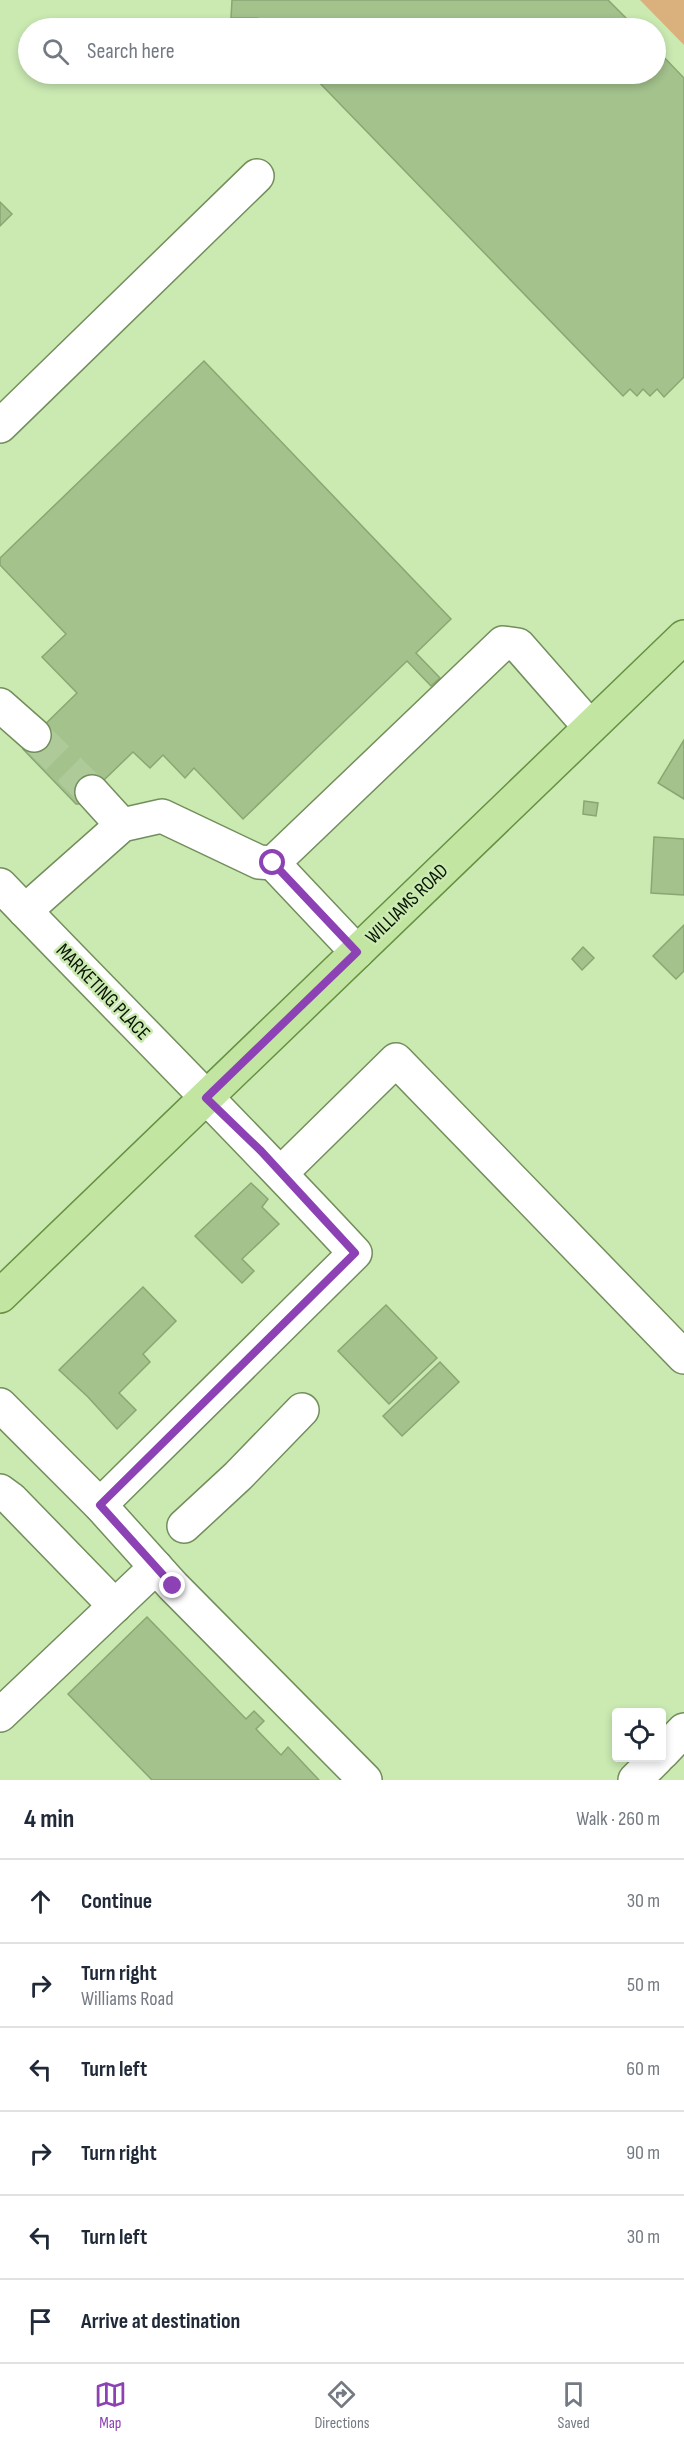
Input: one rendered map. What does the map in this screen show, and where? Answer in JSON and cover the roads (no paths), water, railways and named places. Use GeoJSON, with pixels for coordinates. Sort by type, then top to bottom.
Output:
{"type":"FeatureCollection","features":[{"type":"Feature","properties":{"kind":"main road","name":"WILLIAMS ROAD"},"geometry":{"type":"LineString","coordinates":[[0,1296],[684,637]]}},
{"type":"Feature","properties":{"kind":"street"},"geometry":{"type":"LineString","coordinates":[[0,426],[256,176]]}},
{"type":"Feature","properties":{"kind":"street"},"geometry":{"type":"LineString","coordinates":[[273,863],[504,643],[518,645],[590,727]]}},
{"type":"Feature","properties":{"kind":"street"},"geometry":{"type":"LineString","coordinates":[[0,705],[34,735]]}},
{"type":"Feature","properties":{"kind":"street"},"geometry":{"type":"LineString","coordinates":[[92,792],[122,825]]}},
{"type":"Feature","properties":{"kind":"street"},"geometry":{"type":"LineString","coordinates":[[25,910],[122,825],[162,816],[259,862],[273,863],[357,952]]}},
{"type":"Feature","properties":{"kind":"street","name":"MARKETING PLACE"},"geometry":{"type":"LineString","coordinates":[[0,885],[281,1173],[355,1253],[100,1505]]}},
{"type":"Feature","properties":{"kind":"street"},"geometry":{"type":"LineString","coordinates":[[281,1173],[396,1060],[684,1358]]}},
{"type":"Feature","properties":{"kind":"street"},"geometry":{"type":"LineString","coordinates":[[0,1406],[100,1505],[156,1567],[365,1780]]}},
{"type":"Feature","properties":{"kind":"street"},"geometry":{"type":"LineString","coordinates":[[184,1526],[238,1476],[302,1410]]}},
{"type":"Feature","properties":{"kind":"street"},"geometry":{"type":"LineString","coordinates":[[0,1491],[11,1499],[115,1606]]}},
{"type":"Feature","properties":{"kind":"street"},"geometry":{"type":"LineString","coordinates":[[0,1715],[156,1567]]}},
{"type":"Feature","properties":{"kind":"street"},"geometry":{"type":"LineString","coordinates":[[666,1749],[684,1731]]}},
{"type":"Feature","properties":{"kind":"street"},"geometry":{"type":"LineString","coordinates":[[635,1780],[653,1762]]}},
{"type":"Feature","properties":{"kind":"tunnel"},"geometry":{"type":"LineString","coordinates":[[34,735],[92,792]]}}]}
